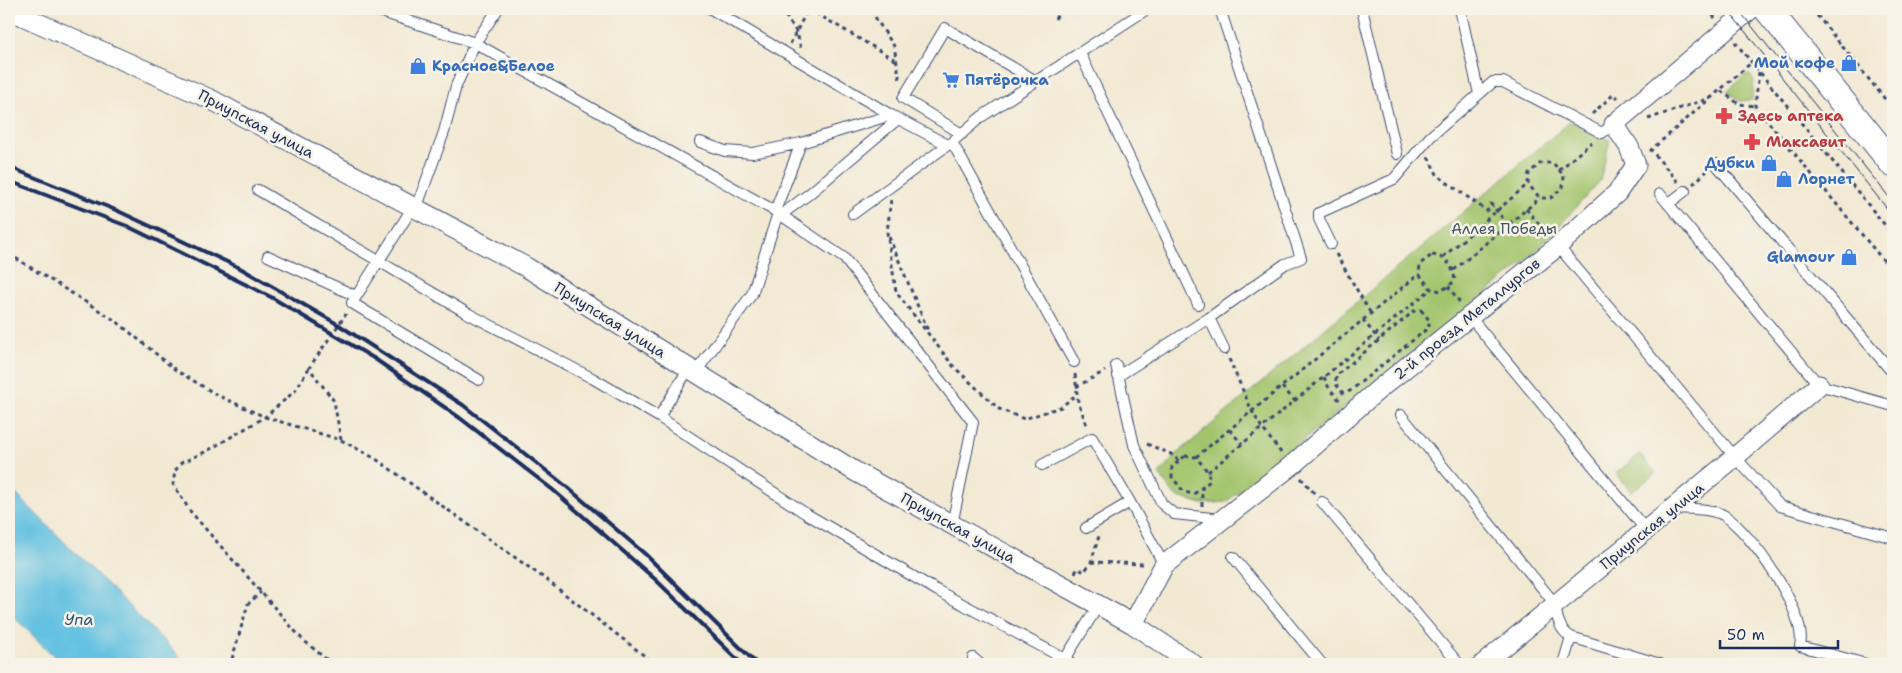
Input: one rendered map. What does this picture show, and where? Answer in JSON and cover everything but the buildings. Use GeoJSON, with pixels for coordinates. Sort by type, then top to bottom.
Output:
{"type":"FeatureCollection","features":[{"type":"Feature","properties":{"kind":"main road"},"geometry":{"type":"LineString","coordinates":[[1767,9],[1888,154]]}},
{"type":"Feature","properties":{"kind":"street"},"geometry":{"type":"LineString","coordinates":[[1608,128],[1751,9]]}},
{"type":"Feature","properties":{"kind":"street","name":"Приупская улица"},"geometry":{"type":"LineString","coordinates":[[9,10],[34,14],[210,99],[526,267],[856,472],[1133,624],[1193,664]]}},
{"type":"Feature","properties":{"kind":"street","name":"2-й проезд Металлургов"},"geometry":{"type":"LineString","coordinates":[[1133,624],[1164,565],[1291,466],[1379,389],[1558,246],[1617,194],[1636,166],[1628,147],[1608,128]]}},
{"type":"Feature","properties":{"kind":"street","name":"Приупская улица"},"geometry":{"type":"LineString","coordinates":[[1483,664],[1736,457],[1819,385]]}},
{"type":"Feature","properties":{"kind":"lane"},"geometry":{"type":"LineString","coordinates":[[373,9],[475,43],[778,213],[844,258],[973,422],[952,525]]}},
{"type":"Feature","properties":{"kind":"lane"},"geometry":{"type":"LineString","coordinates":[[354,300],[414,208],[444,132],[456,86],[475,43],[498,9]]}},
{"type":"Feature","properties":{"kind":"lane"},"geometry":{"type":"LineString","coordinates":[[711,9],[895,117],[950,144],[1074,362]]}},
{"type":"Feature","properties":{"kind":"lane"},"geometry":{"type":"LineString","coordinates":[[853,214],[950,144],[981,117],[1147,9]]}},
{"type":"Feature","properties":{"kind":"lane"},"geometry":{"type":"LineString","coordinates":[[1118,376],[1209,318],[1286,264],[1301,258],[1220,9]]}},
{"type":"Feature","properties":{"kind":"lane"},"geometry":{"type":"LineString","coordinates":[[1362,9],[1397,154]]}},
{"type":"Feature","properties":{"kind":"lane"},"geometry":{"type":"LineString","coordinates":[[1460,9],[1479,94]]}},
{"type":"Feature","properties":{"kind":"lane"},"geometry":{"type":"LineString","coordinates":[[962,134],[903,98],[945,28],[1036,81]]}},
{"type":"Feature","properties":{"kind":"lane"},"geometry":{"type":"LineString","coordinates":[[464,31],[475,43]]}},
{"type":"Feature","properties":{"kind":"lane"},"geometry":{"type":"LineString","coordinates":[[1080,53],[1198,304]]}},
{"type":"Feature","properties":{"kind":"lane"},"geometry":{"type":"LineString","coordinates":[[1331,244],[1319,219],[1319,213],[1394,179],[1430,137],[1493,82],[1503,82],[1608,128]]}},
{"type":"Feature","properties":{"kind":"lane"},"geometry":{"type":"LineString","coordinates":[[778,213],[809,194],[895,117]]}},
{"type":"Feature","properties":{"kind":"lane"},"geometry":{"type":"LineString","coordinates":[[700,142],[726,150],[753,153],[801,143],[895,117]]}},
{"type":"Feature","properties":{"kind":"lane"},"geometry":{"type":"LineString","coordinates":[[659,417],[692,370],[752,294],[801,143]]}},
{"type":"Feature","properties":{"kind":"lane"},"geometry":{"type":"LineString","coordinates":[[1716,164],[1893,373]]}},
{"type":"Feature","properties":{"kind":"lane"},"geometry":{"type":"LineString","coordinates":[[258,190],[467,313],[592,378],[659,417],[805,513],[1064,663],[1098,606]]}},
{"type":"Feature","properties":{"kind":"lane"},"geometry":{"type":"LineString","coordinates":[[1668,204],[1685,191]]}},
{"type":"Feature","properties":{"kind":"lane"},"geometry":{"type":"LineString","coordinates":[[1660,194],[1819,385],[1893,406]]}},
{"type":"Feature","properties":{"kind":"lane"},"geometry":{"type":"LineString","coordinates":[[1558,246],[1736,457],[1780,506],[1893,538]]}},
{"type":"Feature","properties":{"kind":"lane"},"geometry":{"type":"LineString","coordinates":[[268,256],[354,300],[479,380]]}},
{"type":"Feature","properties":{"kind":"lane"},"geometry":{"type":"LineString","coordinates":[[1470,317],[1646,530]]}},
{"type":"Feature","properties":{"kind":"lane"},"geometry":{"type":"LineString","coordinates":[[1209,318],[1224,349]]}},
{"type":"Feature","properties":{"kind":"lane"},"geometry":{"type":"LineString","coordinates":[[1116,365],[1132,437],[1145,472],[1162,504],[1174,514],[1224,520]]}},
{"type":"Feature","properties":{"kind":"lane"},"geometry":{"type":"LineString","coordinates":[[1401,415],[1556,605],[1556,617],[1566,634],[1660,664]]}},
{"type":"Feature","properties":{"kind":"lane"},"geometry":{"type":"LineString","coordinates":[[1042,464],[1092,438],[1164,565]]}},
{"type":"Feature","properties":{"kind":"lane"},"geometry":{"type":"LineString","coordinates":[[1086,528],[1130,502]]}},
{"type":"Feature","properties":{"kind":"lane"},"geometry":{"type":"LineString","coordinates":[[1322,502],[1460,664]]}},
{"type":"Feature","properties":{"kind":"lane"},"geometry":{"type":"LineString","coordinates":[[1674,508],[1701,509],[1724,515],[1746,535],[1785,590],[1796,612],[1802,637],[1800,646],[1866,664]]}},
{"type":"Feature","properties":{"kind":"lane"},"geometry":{"type":"LineString","coordinates":[[1233,557],[1322,664]]}},
{"type":"Feature","properties":{"kind":"lane"},"geometry":{"type":"LineString","coordinates":[[1563,664],[1571,637]]}},
{"type":"Feature","properties":{"kind":"path"},"geometry":{"type":"LineString","coordinates":[[781,9],[797,33],[806,64]]}},
{"type":"Feature","properties":{"kind":"path"},"geometry":{"type":"LineString","coordinates":[[797,33],[809,9],[897,61]]}},
{"type":"Feature","properties":{"kind":"path"},"geometry":{"type":"LineString","coordinates":[[874,9],[876,19],[894,46],[903,98]]}},
{"type":"Feature","properties":{"kind":"path"},"geometry":{"type":"LineString","coordinates":[[1055,19],[1061,9]]}},
{"type":"Feature","properties":{"kind":"path"},"geometry":{"type":"LineString","coordinates":[[1708,9],[1893,235]]}},
{"type":"Feature","properties":{"kind":"path"},"geometry":{"type":"LineString","coordinates":[[1812,9],[1893,109]]}},
{"type":"Feature","properties":{"kind":"path"},"geometry":{"type":"LineString","coordinates":[[1716,164],[1685,191],[1652,150],[1751,63]]}},
{"type":"Feature","properties":{"kind":"path"},"geometry":{"type":"LineString","coordinates":[[1755,106],[1759,72]]}},
{"type":"Feature","properties":{"kind":"path"},"geometry":{"type":"LineString","coordinates":[[1721,91],[1738,104],[1755,106],[1893,272]]}},
{"type":"Feature","properties":{"kind":"path"},"geometry":{"type":"LineString","coordinates":[[1640,122],[1715,96]]}},
{"type":"Feature","properties":{"kind":"path"},"geometry":{"type":"LineString","coordinates":[[1559,170],[1608,128]]}},
{"type":"Feature","properties":{"kind":"path"},"geometry":{"type":"LineString","coordinates":[[1423,146],[1438,176],[1487,211],[1492,205],[1512,229]]}},
{"type":"Feature","properties":{"kind":"path"},"geometry":{"type":"LineString","coordinates":[[1443,257],[1528,184],[1529,173],[1542,163],[1553,163],[1559,170],[1564,176],[1563,187],[1551,198],[1540,198],[1454,270]]}},
{"type":"Feature","properties":{"kind":"path"},"geometry":{"type":"LineString","coordinates":[[1528,184],[1540,198]]}},
{"type":"Feature","properties":{"kind":"path"},"geometry":{"type":"LineString","coordinates":[[893,185],[887,232],[896,292],[954,367],[999,409],[1024,419],[1061,407],[1077,394]]}},
{"type":"Feature","properties":{"kind":"path"},"geometry":{"type":"LineString","coordinates":[[1526,209],[1558,246]]}},
{"type":"Feature","properties":{"kind":"path"},"geometry":{"type":"LineString","coordinates":[[887,232],[931,337]]}},
{"type":"Feature","properties":{"kind":"path"},"geometry":{"type":"LineString","coordinates":[[1331,244],[1371,314]]}},
{"type":"Feature","properties":{"kind":"path"},"geometry":{"type":"LineString","coordinates":[[9,254],[116,320],[177,371],[219,396],[265,417],[341,440],[376,458],[536,572],[655,664]]}},
{"type":"Feature","properties":{"kind":"path"},"geometry":{"type":"LineString","coordinates":[[1432,254],[1443,257],[1454,270],[1455,281],[1441,292],[1431,289],[1419,274],[1420,264],[1432,254]]}},
{"type":"Feature","properties":{"kind":"path"},"geometry":{"type":"LineString","coordinates":[[1196,458],[1419,274]]}},
{"type":"Feature","properties":{"kind":"path"},"geometry":{"type":"LineString","coordinates":[[1208,472],[1431,289]]}},
{"type":"Feature","properties":{"kind":"path"},"geometry":{"type":"LineString","coordinates":[[332,664],[302,639],[190,511],[173,484],[175,471],[181,463],[207,451],[265,417],[295,391],[354,300]]}},
{"type":"Feature","properties":{"kind":"path"},"geometry":{"type":"LineString","coordinates":[[1421,310],[1430,320],[1428,328],[1350,392],[1343,393],[1335,383],[1337,375],[1405,318],[1414,311],[1421,310]]}},
{"type":"Feature","properties":{"kind":"path"},"geometry":{"type":"LineString","coordinates":[[1402,313],[1405,318]]}},
{"type":"Feature","properties":{"kind":"path"},"geometry":{"type":"LineString","coordinates":[[1363,320],[1379,340]]}},
{"type":"Feature","properties":{"kind":"path"},"geometry":{"type":"LineString","coordinates":[[1361,347],[1365,351]]}},
{"type":"Feature","properties":{"kind":"path"},"geometry":{"type":"LineString","coordinates":[[1224,349],[1252,411],[1262,428],[1322,502]]}},
{"type":"Feature","properties":{"kind":"path"},"geometry":{"type":"LineString","coordinates":[[1074,362],[1078,402],[1092,438]]}},
{"type":"Feature","properties":{"kind":"path"},"geometry":{"type":"LineString","coordinates":[[1076,387],[1116,365]]}},
{"type":"Feature","properties":{"kind":"path"},"geometry":{"type":"LineString","coordinates":[[309,368],[334,402],[341,440]]}},
{"type":"Feature","properties":{"kind":"path"},"geometry":{"type":"LineString","coordinates":[[1324,377],[1329,388],[1339,401],[1355,411]]}},
{"type":"Feature","properties":{"kind":"path"},"geometry":{"type":"LineString","coordinates":[[1282,386],[1295,401]]}},
{"type":"Feature","properties":{"kind":"path"},"geometry":{"type":"LineString","coordinates":[[1230,430],[1242,444]]}},
{"type":"Feature","properties":{"kind":"path"},"geometry":{"type":"LineString","coordinates":[[1132,437],[1171,454],[1180,461]]}},
{"type":"Feature","properties":{"kind":"path"},"geometry":{"type":"LineString","coordinates":[[1185,456],[1196,458],[1208,472],[1210,480],[1194,494],[1184,492],[1172,477],[1172,468],[1180,461],[1185,456]]}},
{"type":"Feature","properties":{"kind":"path"},"geometry":{"type":"LineString","coordinates":[[1202,487],[1202,518]]}},
{"type":"Feature","properties":{"kind":"path"},"geometry":{"type":"LineString","coordinates":[[1074,574],[1078,568],[1084,572],[1091,562],[1104,518]]}},
{"type":"Feature","properties":{"kind":"path"},"geometry":{"type":"LineString","coordinates":[[1091,562],[1164,565]]}},
{"type":"Feature","properties":{"kind":"path"},"geometry":{"type":"LineString","coordinates":[[226,664],[232,659],[248,604],[261,592]]}},
{"type":"Feature","properties":{"kind":"green space"},"geometry":{"type":"Polygon","coordinates":[[[1744,75],[1750,75],[1754,81],[1752,100],[1739,101],[1727,91],[1744,75]]]}},
{"type":"Feature","properties":{"kind":"green space","name":"Аллея Победы"},"geometry":{"type":"Polygon","coordinates":[[[1571,121],[1598,136],[1610,140],[1600,181],[1531,257],[1226,502],[1202,504],[1175,496],[1159,474],[1178,453],[1571,121]]]}},
{"type":"Feature","properties":{"kind":"green space"},"geometry":{"type":"Polygon","coordinates":[[[1640,454],[1656,473],[1631,492],[1616,473],[1640,454]]]}},
{"type":"Feature","properties":{"kind":"water","name":"Упа"},"geometry":{"type":"Polygon","coordinates":[[[9,487],[187,664],[62,664],[9,612],[9,487]]]}},
{"type":"Feature","properties":{"kind":"tram line"},"geometry":{"type":"LineString","coordinates":[[1727,9],[1893,216]]}},
{"type":"Feature","properties":{"kind":"tram line"},"geometry":{"type":"LineString","coordinates":[[1738,9],[1893,202]]}},
{"type":"Feature","properties":{"kind":"railway"},"geometry":{"type":"LineString","coordinates":[[9,167],[118,211],[240,268],[339,325],[463,405],[567,487],[645,554],[757,664]]}},
{"type":"Feature","properties":{"kind":"railway"},"geometry":{"type":"LineString","coordinates":[[9,181],[127,226],[271,297],[375,359],[460,418],[553,490],[656,580],[742,664]]}},
{"type":"Feature","properties":{"kind":"place","name":"Мой кофе"},"geometry":{"type":"Point","coordinates":[1849,63]}},
{"type":"Feature","properties":{"kind":"place","name":"Красное&Белое"},"geometry":{"type":"Point","coordinates":[418,66]}},
{"type":"Feature","properties":{"kind":"place","name":"Пятёрочка"},"geometry":{"type":"Point","coordinates":[951,80]}},
{"type":"Feature","properties":{"kind":"place","name":"Здесь аптека"},"geometry":{"type":"Point","coordinates":[1724,116]}},
{"type":"Feature","properties":{"kind":"place","name":"Максавит"},"geometry":{"type":"Point","coordinates":[1752,142]}},
{"type":"Feature","properties":{"kind":"place","name":"Дубки"},"geometry":{"type":"Point","coordinates":[1769,163]}},
{"type":"Feature","properties":{"kind":"place","name":"Лорнет"},"geometry":{"type":"Point","coordinates":[1784,179]}},
{"type":"Feature","properties":{"kind":"place","name":"Glamour"},"geometry":{"type":"Point","coordinates":[1849,257]}}]}
